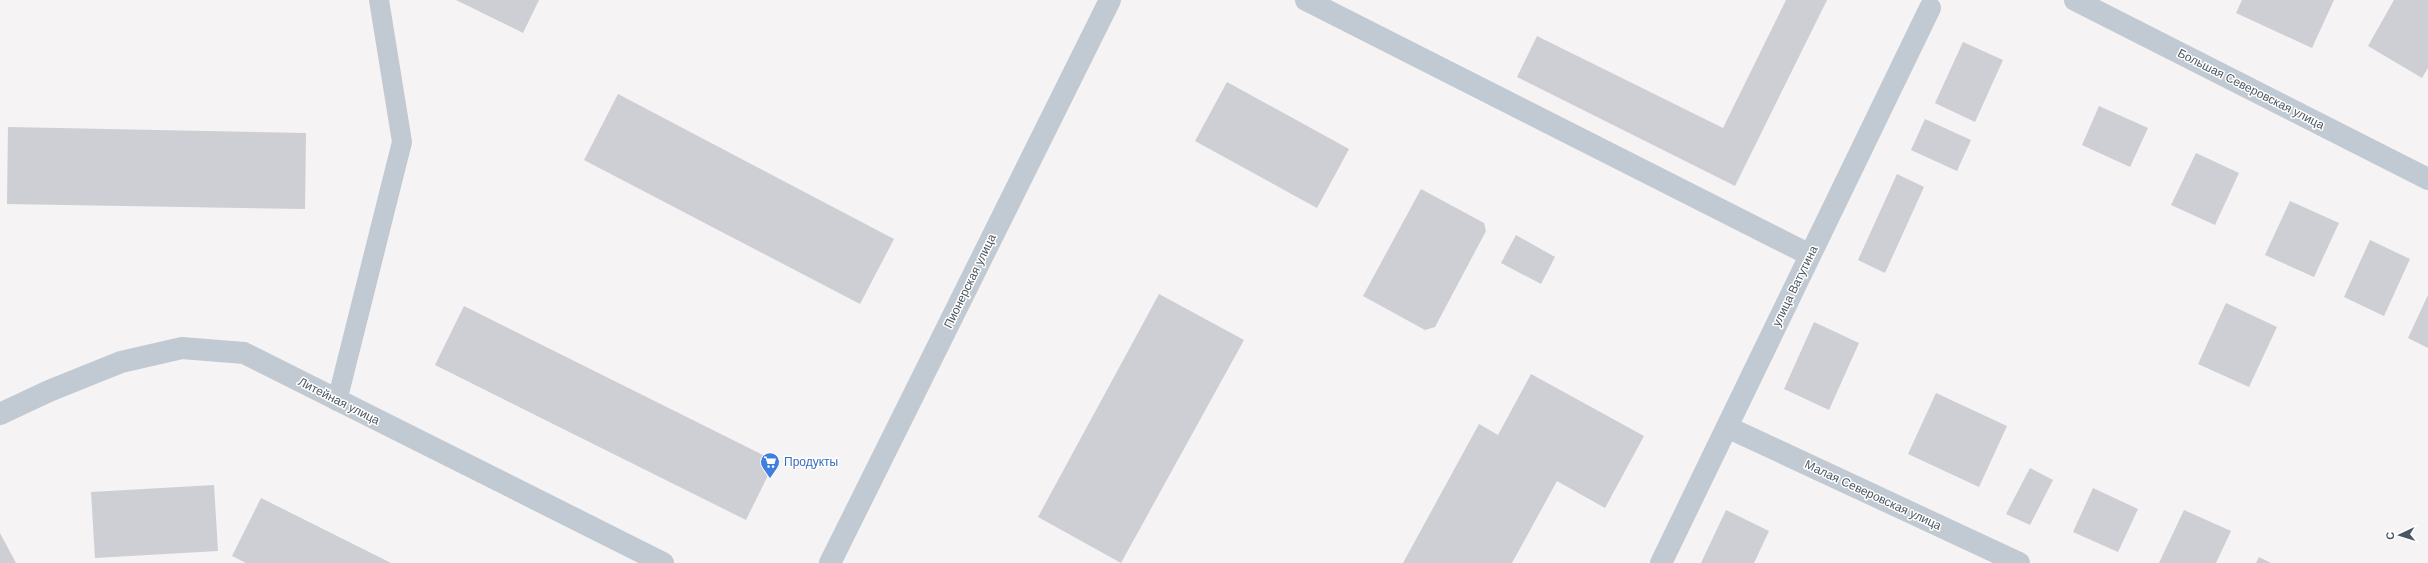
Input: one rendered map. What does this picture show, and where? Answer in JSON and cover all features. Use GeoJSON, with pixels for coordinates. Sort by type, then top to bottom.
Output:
{"type":"FeatureCollection","features":[{"type":"Feature","properties":{"kind":"street","name":"Пионерская улица"},"geometry":{"type":"LineString","coordinates":[[830,563],[1110,0]]}},
{"type":"Feature","properties":{"kind":"street"},"geometry":{"type":"LineString","coordinates":[[1306,0],[1810,255]]}},
{"type":"Feature","properties":{"kind":"street","name":"Большая Северовская улица"},"geometry":{"type":"LineString","coordinates":[[2075,0],[2428,179]]}},
{"type":"Feature","properties":{"kind":"street","name":"улица Ватутина"},"geometry":{"type":"LineString","coordinates":[[1661,563],[1930,8]]}},
{"type":"Feature","properties":{"kind":"street","name":"Литейная улица"},"geometry":{"type":"LineString","coordinates":[[0,414],[49,391],[121,362],[182,348],[244,353],[337,401],[663,563]]}},
{"type":"Feature","properties":{"kind":"street","name":"Малая Северовская улица"},"geometry":{"type":"LineString","coordinates":[[1727,427],[2019,563]]}},
{"type":"Feature","properties":{"kind":"lane"},"geometry":{"type":"LineString","coordinates":[[337,401],[402,142],[379,0]]}},
{"type":"Feature","properties":{"kind":"building"},"geometry":{"type":"Polygon","coordinates":[[[456,0],[539,0],[523,33],[456,0]]]}},
{"type":"Feature","properties":{"kind":"building"},"geometry":{"type":"Polygon","coordinates":[[[1786,0],[1827,0],[1735,186],[1517,77],[1537,36],[1723,128],[1786,0]]]}},
{"type":"Feature","properties":{"kind":"building"},"geometry":{"type":"Polygon","coordinates":[[[2242,0],[2334,0],[2312,48],[2236,13],[2242,0]]]}},
{"type":"Feature","properties":{"kind":"building"},"geometry":{"type":"Polygon","coordinates":[[[2394,0],[2428,0],[2428,68],[2422,78],[2368,46],[2394,0]]]}},
{"type":"Feature","properties":{"kind":"building"},"geometry":{"type":"Polygon","coordinates":[[[1963,42],[2003,60],[1975,122],[1935,103],[1963,42]]]}},
{"type":"Feature","properties":{"kind":"building"},"geometry":{"type":"Polygon","coordinates":[[[1227,82],[1349,149],[1317,208],[1195,141],[1227,82]]]}},
{"type":"Feature","properties":{"kind":"building"},"geometry":{"type":"Polygon","coordinates":[[[618,94],[894,239],[860,304],[584,160],[618,94]]]}},
{"type":"Feature","properties":{"kind":"building"},"geometry":{"type":"Polygon","coordinates":[[[2099,106],[2148,128],[2130,167],[2082,145],[2099,106]]]}},
{"type":"Feature","properties":{"kind":"building"},"geometry":{"type":"Polygon","coordinates":[[[1925,119],[1971,140],[1957,171],[1911,150],[1925,119]]]}},
{"type":"Feature","properties":{"kind":"building"},"geometry":{"type":"Polygon","coordinates":[[[8,127],[306,133],[305,209],[7,204],[8,127]]]}},
{"type":"Feature","properties":{"kind":"building"},"geometry":{"type":"Polygon","coordinates":[[[2196,153],[2239,173],[2215,225],[2171,205],[2196,153]]]}},
{"type":"Feature","properties":{"kind":"building"},"geometry":{"type":"Polygon","coordinates":[[[1897,174],[1924,187],[1885,273],[1858,260],[1897,174]]]}},
{"type":"Feature","properties":{"kind":"building"},"geometry":{"type":"Polygon","coordinates":[[[1421,189],[1484,223],[1486,231],[1435,327],[1425,330],[1363,296],[1421,189]]]}},
{"type":"Feature","properties":{"kind":"building"},"geometry":{"type":"Polygon","coordinates":[[[2290,201],[2339,223],[2314,277],[2265,255],[2290,201]]]}},
{"type":"Feature","properties":{"kind":"building"},"geometry":{"type":"Polygon","coordinates":[[[1516,235],[1555,257],[1541,284],[1501,263],[1516,235]]]}},
{"type":"Feature","properties":{"kind":"building"},"geometry":{"type":"Polygon","coordinates":[[[2370,240],[2410,259],[2384,316],[2344,297],[2370,240]]]}},
{"type":"Feature","properties":{"kind":"building"},"geometry":{"type":"Polygon","coordinates":[[[1159,294],[1244,340],[1121,563],[1038,517],[1159,294]]]}},
{"type":"Feature","properties":{"kind":"building"},"geometry":{"type":"Polygon","coordinates":[[[2428,295],[2428,348],[2408,338],[2428,295]]]}},
{"type":"Feature","properties":{"kind":"building"},"geometry":{"type":"Polygon","coordinates":[[[2226,303],[2277,327],[2249,387],[2198,364],[2226,303]]]}},
{"type":"Feature","properties":{"kind":"building"},"geometry":{"type":"Polygon","coordinates":[[[464,306],[775,461],[746,520],[435,365],[464,306]]]}},
{"type":"Feature","properties":{"kind":"building"},"geometry":{"type":"Polygon","coordinates":[[[1814,322],[1859,343],[1829,410],[1784,389],[1814,322]]]}},
{"type":"Feature","properties":{"kind":"building"},"geometry":{"type":"Polygon","coordinates":[[[1531,374],[1644,436],[1605,508],[1557,481],[1512,563],[1403,563],[1479,424],[1498,435],[1531,374]]]}},
{"type":"Feature","properties":{"kind":"building"},"geometry":{"type":"Polygon","coordinates":[[[1936,393],[2007,426],[1979,487],[1908,454],[1936,393]]]}},
{"type":"Feature","properties":{"kind":"building"},"geometry":{"type":"Polygon","coordinates":[[[2030,468],[2053,480],[2030,525],[2006,514],[2030,468]]]}},
{"type":"Feature","properties":{"kind":"building"},"geometry":{"type":"Polygon","coordinates":[[[214,485],[218,551],[95,558],[91,492],[214,485]]]}},
{"type":"Feature","properties":{"kind":"building"},"geometry":{"type":"Polygon","coordinates":[[[2093,488],[2138,509],[2118,552],[2073,532],[2093,488]]]}},
{"type":"Feature","properties":{"kind":"building"},"geometry":{"type":"Polygon","coordinates":[[[261,498],[391,563],[246,563],[232,556],[261,498]]]}},
{"type":"Feature","properties":{"kind":"building"},"geometry":{"type":"Polygon","coordinates":[[[1726,510],[1769,531],[1754,563],[1701,563],[1726,510]]]}},
{"type":"Feature","properties":{"kind":"building"},"geometry":{"type":"Polygon","coordinates":[[[2184,510],[2231,531],[2216,563],[2159,563],[2184,510]]]}},
{"type":"Feature","properties":{"kind":"building"},"geometry":{"type":"Polygon","coordinates":[[[0,533],[16,563],[0,563],[0,533]]]}},
{"type":"Feature","properties":{"kind":"building"},"geometry":{"type":"Polygon","coordinates":[[[2259,557],[2271,563],[2256,563],[2259,557]]]}},
{"type":"Feature","properties":{"kind":"place","name":"Продукты"},"geometry":{"type":"Point","coordinates":[770,479]}}]}
